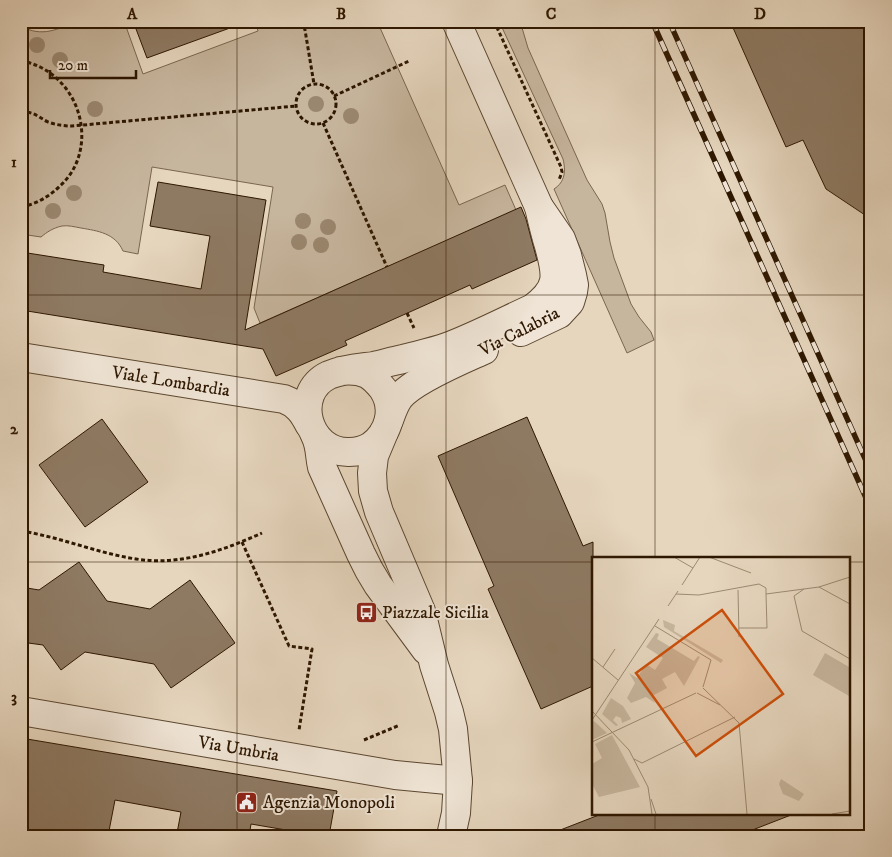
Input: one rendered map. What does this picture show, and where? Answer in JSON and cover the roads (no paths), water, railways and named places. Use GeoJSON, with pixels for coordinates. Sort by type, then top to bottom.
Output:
{"type":"FeatureCollection","features":[{"type":"Feature","properties":{"kind":"street","name":"Via Calabria"},"geometry":{"type":"LineString","coordinates":[[341,371],[425,354],[446,347],[533,308],[550,292],[553,286],[555,269],[539,207],[456,21]]}},
{"type":"Feature","properties":{"kind":"street","name":"Via Calabria"},"geometry":{"type":"LineString","coordinates":[[387,426],[395,404],[409,388],[443,369],[559,314],[570,302],[574,285],[567,254],[561,239],[539,207]]}},
{"type":"Feature","properties":{"kind":"street","name":"Viale Lombardia"},"geometry":{"type":"LineString","coordinates":[[21,357],[284,399],[297,405],[322,443],[332,449],[343,452],[355,452],[367,448],[377,441],[387,426]]}},
{"type":"Feature","properties":{"kind":"street"},"geometry":{"type":"LineString","coordinates":[[438,673],[421,642],[378,585],[361,554],[322,467],[320,447],[312,430],[307,410],[310,396],[317,384],[328,376],[341,371],[355,370],[369,375],[387,395],[390,407],[387,426],[377,448],[373,464],[372,483],[375,499],[421,611],[432,656],[438,673],[446,698],[453,728],[458,781],[456,813],[451,836]]}},
{"type":"Feature","properties":{"kind":"street","name":"Via Umbria"},"geometry":{"type":"LineString","coordinates":[[21,711],[395,775],[458,781]]}},
{"type":"Feature","properties":{"kind":"railway"},"geometry":{"type":"LineString","coordinates":[[652,21],[871,509]]}},
{"type":"Feature","properties":{"kind":"railway"},"geometry":{"type":"LineString","coordinates":[[669,21],[871,472]]}},
{"type":"Feature","properties":{"kind":"place","name":"Piazzale Sicilia"},"geometry":{"type":"Point","coordinates":[366,612]}},
{"type":"Feature","properties":{"kind":"place","name":"Agenzia Monopoli"},"geometry":{"type":"Point","coordinates":[247,802]}}]}
